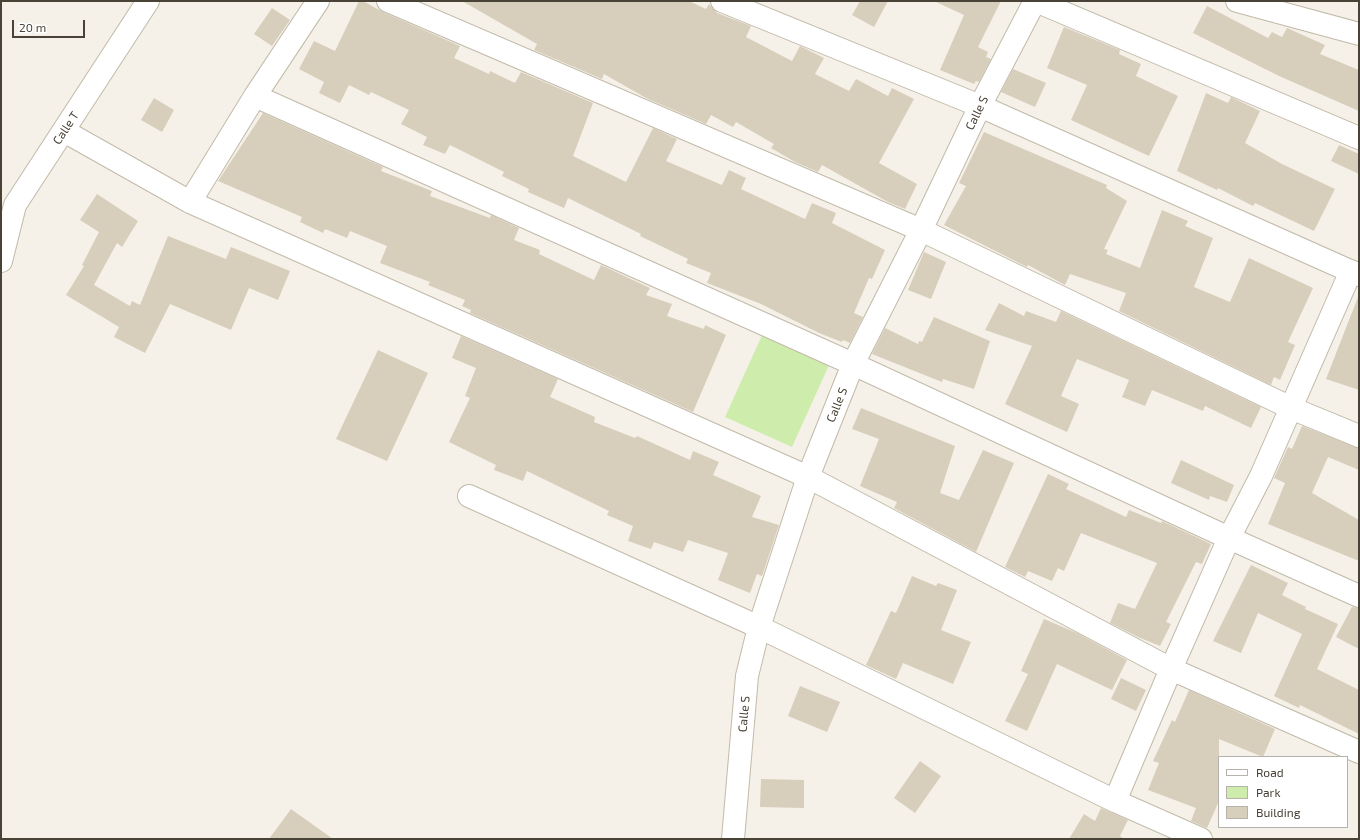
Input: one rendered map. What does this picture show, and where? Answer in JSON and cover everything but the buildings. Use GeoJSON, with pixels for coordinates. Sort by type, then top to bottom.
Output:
{"type":"FeatureCollection","features":[{"type":"Feature","properties":{"kind":"street","name":"Calle T"},"geometry":{"type":"LineString","coordinates":[[1,261],[15,205],[148,1]]}},
{"type":"Feature","properties":{"kind":"street"},"geometry":{"type":"LineString","coordinates":[[190,202],[256,96],[318,1]]}},
{"type":"Feature","properties":{"kind":"street"},"geometry":{"type":"LineString","coordinates":[[388,1],[921,230],[1291,408],[1359,436]]}},
{"type":"Feature","properties":{"kind":"street"},"geometry":{"type":"LineString","coordinates":[[722,1],[980,106],[1355,273],[1291,408],[1261,476],[1229,538],[1170,669],[1115,801]]}},
{"type":"Feature","properties":{"kind":"street"},"geometry":{"type":"LineString","coordinates":[[1036,1],[1359,138]]}},
{"type":"Feature","properties":{"kind":"street","name":"Calle S"},"geometry":{"type":"LineString","coordinates":[[732,839],[747,676],[759,627],[808,477],[853,364],[921,230],[980,106],[1036,1]]}},
{"type":"Feature","properties":{"kind":"street"},"geometry":{"type":"LineString","coordinates":[[1236,1],[1359,34]]}},
{"type":"Feature","properties":{"kind":"street"},"geometry":{"type":"LineString","coordinates":[[256,96],[853,364],[1229,538],[1359,596]]}},
{"type":"Feature","properties":{"kind":"street"},"geometry":{"type":"LineString","coordinates":[[64,132],[190,202],[808,477],[1170,669],[1359,752]]}},
{"type":"Feature","properties":{"kind":"street"},"geometry":{"type":"LineString","coordinates":[[469,496],[759,627],[1115,801],[1201,839]]}},
{"type":"Feature","properties":{"kind":"green space"},"geometry":{"type":"Polygon","coordinates":[[[763,333],[830,363],[792,447],[725,417],[763,333]]]}}]}
